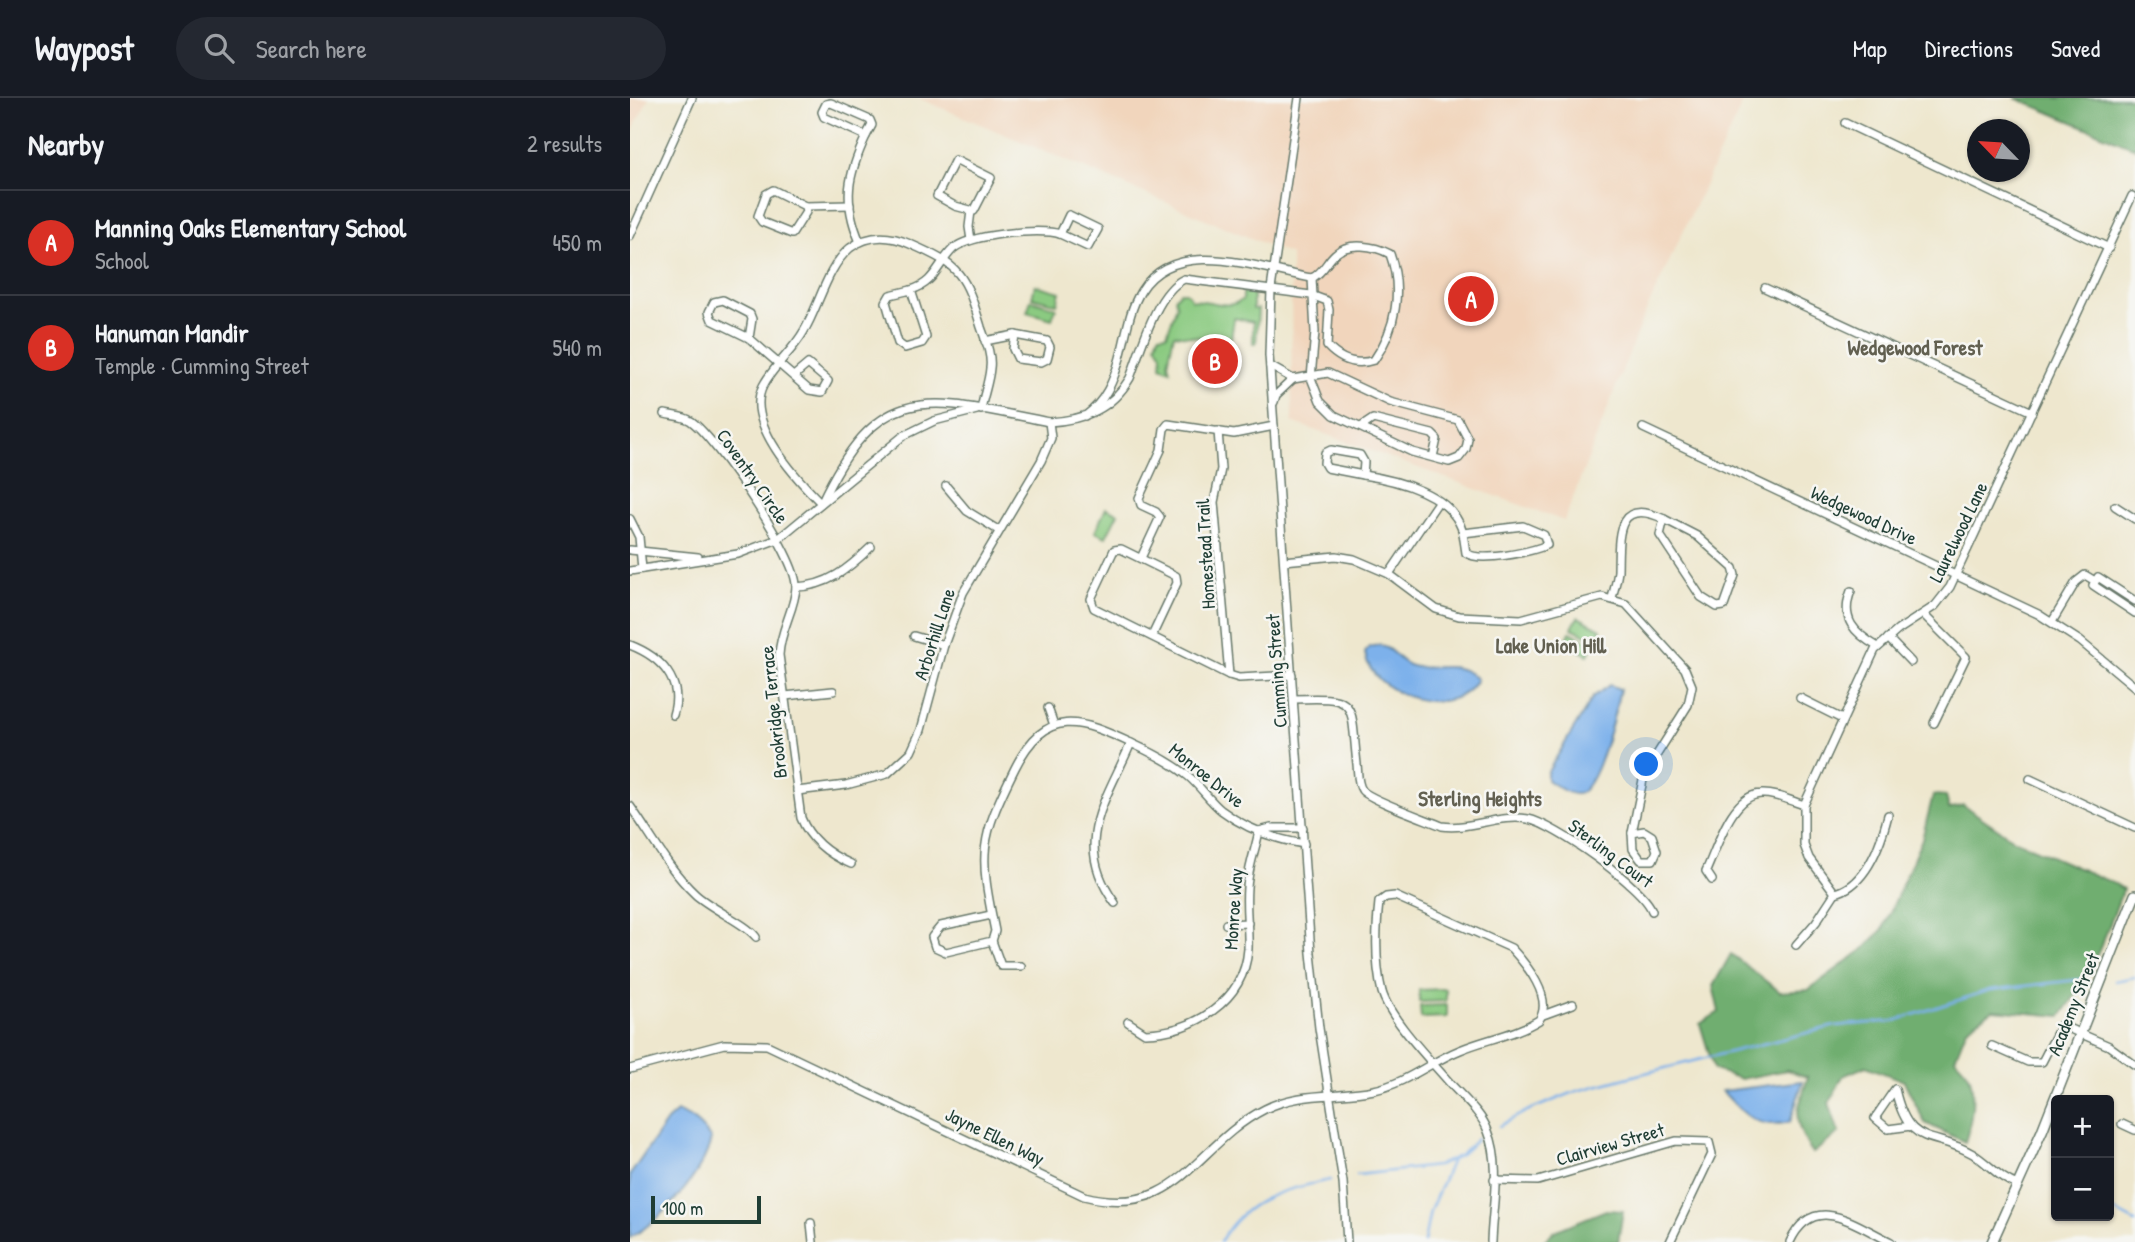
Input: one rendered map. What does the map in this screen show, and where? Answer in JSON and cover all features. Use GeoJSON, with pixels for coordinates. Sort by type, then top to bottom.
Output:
{"type":"FeatureCollection","features":[{"type":"Feature","properties":{"kind":"street"},"geometry":{"type":"LineString","coordinates":[[630,236],[692,98]]}},
{"type":"Feature","properties":{"kind":"street","name":"Cumming Street"},"geometry":{"type":"LineString","coordinates":[[1299,98],[1271,289],[1270,366],[1311,953],[1344,1194],[1346,1242]]}},
{"type":"Feature","properties":{"kind":"street"},"geometry":{"type":"LineString","coordinates":[[860,242],[851,222],[850,170],[872,125],[870,120],[831,103],[826,104],[822,113],[824,117],[866,136]]}},
{"type":"Feature","properties":{"kind":"street"},"geometry":{"type":"LineString","coordinates":[[1845,123],[2109,247]]}},
{"type":"Feature","properties":{"kind":"street"},"geometry":{"type":"LineString","coordinates":[[955,160],[991,177],[976,209],[971,211],[937,195],[955,160]]}},
{"type":"Feature","properties":{"kind":"street"},"geometry":{"type":"LineString","coordinates":[[805,206],[806,212],[792,234],[762,222],[758,216],[766,194],[773,190],[805,206],[850,205]]}},
{"type":"Feature","properties":{"kind":"street","name":"Laurelwood Lane"},"geometry":{"type":"LineString","coordinates":[[1835,893],[1809,858],[1804,845],[1804,805],[1878,647],[1924,615],[1943,597],[1955,575],[2133,196]]}},
{"type":"Feature","properties":{"kind":"street"},"geometry":{"type":"LineString","coordinates":[[971,211],[971,240]]}},
{"type":"Feature","properties":{"kind":"street"},"geometry":{"type":"LineString","coordinates":[[911,290],[926,337],[922,343],[905,348],[898,343],[886,302],[891,295],[929,282],[955,247],[971,240],[1040,230],[1059,234],[1088,247],[1098,229],[1072,215],[1059,234]]}},
{"type":"Feature","properties":{"kind":"street"},"geometry":{"type":"LineString","coordinates":[[821,503],[800,481],[759,416],[762,387],[804,331],[840,260],[860,242],[876,237],[893,237],[945,259],[968,286],[990,367],[981,410]]}},
{"type":"Feature","properties":{"kind":"street"},"geometry":{"type":"LineString","coordinates":[[821,503],[850,450],[870,426],[893,411],[941,402],[1049,422],[1085,416],[1104,408],[1123,390],[1163,297],[1175,284],[1195,278],[1311,295],[1326,301],[1329,310],[1327,346],[1334,354],[1356,363],[1374,360],[1391,328],[1395,306],[1396,270],[1390,254],[1376,248],[1347,247],[1334,254],[1321,274],[1312,278],[1190,259],[1173,264],[1155,275],[1141,291],[1114,379],[1102,400],[1085,416]]}},
{"type":"Feature","properties":{"kind":"street"},"geometry":{"type":"LineString","coordinates":[[1270,366],[1293,379],[1311,378],[1328,373],[1390,402],[1458,420],[1465,428],[1468,439],[1466,449],[1459,458],[1449,461],[1412,452],[1334,415],[1320,401],[1311,378],[1315,332],[1312,278]]}},
{"type":"Feature","properties":{"kind":"street"},"geometry":{"type":"LineString","coordinates":[[1765,288],[2032,412]]}},
{"type":"Feature","properties":{"kind":"street"},"geometry":{"type":"LineString","coordinates":[[749,338],[752,319],[750,314],[723,300],[714,303],[709,312],[712,320],[749,338],[795,375],[805,387],[817,393],[828,381],[808,364],[795,375]]}},
{"type":"Feature","properties":{"kind":"street"},"geometry":{"type":"LineString","coordinates":[[985,341],[1015,335],[1047,341],[1050,347],[1047,359],[1041,362],[1018,359],[1013,349],[1015,335]]}},
{"type":"Feature","properties":{"kind":"street"},"geometry":{"type":"LineString","coordinates":[[1273,406],[1276,395],[1293,379]]}},
{"type":"Feature","properties":{"kind":"street"},"geometry":{"type":"LineString","coordinates":[[630,571],[738,554],[778,539],[903,436],[934,421],[981,410]]}},
{"type":"Feature","properties":{"kind":"street","name":"Coventry Circle"},"geometry":{"type":"LineString","coordinates":[[665,414],[688,419],[710,438],[778,539]]}},
{"type":"Feature","properties":{"kind":"street"},"geometry":{"type":"LineString","coordinates":[[1361,428],[1373,419],[1432,434],[1437,439],[1433,457]]}},
{"type":"Feature","properties":{"kind":"street","name":"Arborhill Lane"},"geometry":{"type":"LineString","coordinates":[[797,791],[846,785],[877,777],[897,768],[911,751],[921,730],[944,645],[963,593],[1046,451],[1052,430],[1049,422]]}},
{"type":"Feature","properties":{"kind":"street"},"geometry":{"type":"LineString","coordinates":[[1141,558],[1160,517],[1157,512],[1141,505],[1139,498],[1161,450],[1164,429],[1174,423],[1234,434],[1274,426]]}},
{"type":"Feature","properties":{"kind":"street","name":"Wedgewood Drive"},"geometry":{"type":"LineString","coordinates":[[1643,428],[2052,622],[2135,687]]}},
{"type":"Feature","properties":{"kind":"street","name":"Homestead Trail"},"geometry":{"type":"LineString","coordinates":[[1219,431],[1221,469],[1214,502],[1229,675]]}},
{"type":"Feature","properties":{"kind":"street"},"geometry":{"type":"LineString","coordinates":[[1363,475],[1364,462],[1360,455],[1331,450],[1325,453],[1324,463],[1327,468],[1406,484],[1438,502],[1458,522],[1466,552],[1471,556],[1516,554],[1544,546],[1548,541],[1544,535],[1523,526],[1463,533]]}},
{"type":"Feature","properties":{"kind":"street"},"geometry":{"type":"LineString","coordinates":[[946,486],[967,511],[998,530]]}},
{"type":"Feature","properties":{"kind":"street"},"geometry":{"type":"LineString","coordinates":[[1389,574],[1438,502]]}},
{"type":"Feature","properties":{"kind":"street"},"geometry":{"type":"LineString","coordinates":[[2116,506],[2135,519]]}},
{"type":"Feature","properties":{"kind":"street"},"geometry":{"type":"LineString","coordinates":[[1612,598],[1618,573],[1617,538],[1630,517],[1642,513],[1664,520],[1697,536],[1734,568],[1735,575],[1724,606],[1717,607],[1701,597],[1660,535],[1664,520]]}},
{"type":"Feature","properties":{"kind":"street"},"geometry":{"type":"LineString","coordinates":[[630,519],[639,537],[642,569]]}},
{"type":"Feature","properties":{"kind":"street"},"geometry":{"type":"LineString","coordinates":[[778,539],[789,559],[796,587],[814,586],[838,576],[871,547]]}},
{"type":"Feature","properties":{"kind":"street"},"geometry":{"type":"LineString","coordinates":[[1152,636],[1177,580],[1173,573],[1121,549],[1114,550],[1091,603],[1152,636],[1229,675],[1238,678],[1292,674]]}},
{"type":"Feature","properties":{"kind":"street"},"geometry":{"type":"LineString","coordinates":[[630,551],[710,558]]}},
{"type":"Feature","properties":{"kind":"street"},"geometry":{"type":"LineString","coordinates":[[1284,561],[1343,556],[1389,574],[1426,604],[1459,616],[1521,619],[1592,598],[1612,598],[1637,613],[1685,670],[1692,687],[1688,705],[1644,775],[1632,834]]}},
{"type":"Feature","properties":{"kind":"street"},"geometry":{"type":"LineString","coordinates":[[2052,622],[2076,582],[2085,575],[2095,581]]}},
{"type":"Feature","properties":{"kind":"street"},"geometry":{"type":"LineString","coordinates":[[2135,601],[2098,577],[2093,585],[2135,613]]}},
{"type":"Feature","properties":{"kind":"street","name":"Brookridge Terrace"},"geometry":{"type":"LineString","coordinates":[[796,587],[779,637],[797,791],[806,830],[837,858],[851,864]]}},
{"type":"Feature","properties":{"kind":"street"},"geometry":{"type":"LineString","coordinates":[[1851,591],[1846,607],[1849,623],[1858,634],[1878,647]]}},
{"type":"Feature","properties":{"kind":"street"},"geometry":{"type":"LineString","coordinates":[[1924,615],[1968,651],[1965,663],[1934,723]]}},
{"type":"Feature","properties":{"kind":"street"},"geometry":{"type":"LineString","coordinates":[[914,636],[944,645]]}},
{"type":"Feature","properties":{"kind":"street"},"geometry":{"type":"LineString","coordinates":[[1888,638],[1911,662]]}},
{"type":"Feature","properties":{"kind":"street"},"geometry":{"type":"LineString","coordinates":[[630,645],[658,660],[676,685],[677,702],[673,715]]}},
{"type":"Feature","properties":{"kind":"street"},"geometry":{"type":"LineString","coordinates":[[785,696],[833,691]]}},
{"type":"Feature","properties":{"kind":"street","name":"Sterling Court"},"geometry":{"type":"LineString","coordinates":[[1294,699],[1334,698],[1348,706],[1352,716],[1359,782],[1367,795],[1442,826],[1454,828],[1517,818],[1539,823],[1581,847],[1645,898],[1653,911]]}},
{"type":"Feature","properties":{"kind":"street"},"geometry":{"type":"LineString","coordinates":[[1800,698],[1842,719]]}},
{"type":"Feature","properties":{"kind":"street"},"geometry":{"type":"LineString","coordinates":[[1021,966],[1001,966],[992,941],[995,931],[983,850],[986,831],[1024,750],[1036,736],[1055,725],[1048,708]]}},
{"type":"Feature","properties":{"kind":"street","name":"Monroe Drive"},"geometry":{"type":"LineString","coordinates":[[1055,725],[1083,723],[1107,730],[1172,763],[1220,809],[1273,839],[1304,844]]}},
{"type":"Feature","properties":{"kind":"street"},"geometry":{"type":"LineString","coordinates":[[1115,903],[1098,872],[1094,832],[1097,814],[1130,743]]}},
{"type":"Feature","properties":{"kind":"street"},"geometry":{"type":"LineString","coordinates":[[2030,779],[2135,828]]}},
{"type":"Feature","properties":{"kind":"street"},"geometry":{"type":"LineString","coordinates":[[1753,785],[1755,794]]}},
{"type":"Feature","properties":{"kind":"street"},"geometry":{"type":"LineString","coordinates":[[1712,880],[1706,871],[1735,811],[1743,801],[1755,794],[1770,794],[1804,805]]}},
{"type":"Feature","properties":{"kind":"street"},"geometry":{"type":"LineString","coordinates":[[630,806],[692,891],[712,909],[747,928],[757,937]]}},
{"type":"Feature","properties":{"kind":"street"},"geometry":{"type":"LineString","coordinates":[[1796,945],[1816,922],[1835,893],[1849,890],[1868,865],[1888,815]]}},
{"type":"Feature","properties":{"kind":"street"},"geometry":{"type":"LineString","coordinates":[[1259,831],[1271,828],[1303,828]]}},
{"type":"Feature","properties":{"kind":"street","name":"Monroe Way"},"geometry":{"type":"LineString","coordinates":[[1128,1022],[1145,1033],[1164,1033],[1188,1027],[1211,1014],[1227,997],[1242,972],[1248,952],[1248,878],[1259,831]]}},
{"type":"Feature","properties":{"kind":"street","name":"Academy Street"},"geometry":{"type":"LineString","coordinates":[[1992,1242],[2018,1185],[2135,895]]}},
{"type":"Feature","properties":{"kind":"street"},"geometry":{"type":"LineString","coordinates":[[1491,1242],[1495,1150],[1488,1129],[1389,1007],[1382,992],[1376,926],[1379,902],[1386,897],[1395,896],[1511,948],[1525,963],[1538,988],[1544,1003],[1543,1015]]}},
{"type":"Feature","properties":{"kind":"street"},"geometry":{"type":"LineString","coordinates":[[992,915],[941,926],[932,937],[934,947],[946,953],[992,941]]}},
{"type":"Feature","properties":{"kind":"street"},"geometry":{"type":"LineString","coordinates":[[1226,924],[1248,923]]}},
{"type":"Feature","properties":{"kind":"street","name":"Jayne Ellen Way"},"geometry":{"type":"LineString","coordinates":[[630,1069],[724,1044],[767,1045],[1084,1196],[1118,1202],[1144,1198],[1175,1182],[1243,1123],[1264,1109],[1292,1100],[1388,1086],[1459,1051],[1530,1026],[1543,1015],[1573,1004]]}},
{"type":"Feature","properties":{"kind":"street"},"geometry":{"type":"LineString","coordinates":[[1993,1046],[2035,1063],[2042,1062],[2061,1026],[2109,1046],[2135,1065]]}},
{"type":"Feature","properties":{"kind":"street"},"geometry":{"type":"LineString","coordinates":[[1911,1126],[1888,1129],[1875,1118],[1895,1089],[1911,1126],[1931,1141],[1970,1152],[2003,1178],[2018,1185]]}},
{"type":"Feature","properties":{"kind":"street"},"geometry":{"type":"LineString","coordinates":[[2122,1124],[2135,1130]]}},
{"type":"Feature","properties":{"kind":"street","name":"Clairview Street"},"geometry":{"type":"LineString","coordinates":[[1494,1180],[1538,1181],[1676,1141],[1709,1142],[1712,1154],[1670,1242]]}},
{"type":"Feature","properties":{"kind":"street"},"geometry":{"type":"LineString","coordinates":[[1790,1242],[1801,1223],[1822,1214],[1834,1215],[1891,1242]]}},
{"type":"Feature","properties":{"kind":"street"},"geometry":{"type":"LineString","coordinates":[[811,1223],[814,1242]]}},
{"type":"Feature","properties":{"kind":"shaded area"},"geometry":{"type":"Polygon","coordinates":[[[630,98],[649,98],[630,136],[630,98]]]}},
{"type":"Feature","properties":{"kind":"shaded area"},"geometry":{"type":"Polygon","coordinates":[[[918,98],[1745,98],[1641,322],[1564,521],[1292,422],[1291,255],[918,98]]]}},
{"type":"Feature","properties":{"kind":"green space"},"geometry":{"type":"Polygon","coordinates":[[[2015,98],[2135,98],[2135,148],[2015,98]]]}},
{"type":"Feature","properties":{"kind":"green space"},"geometry":{"type":"Polygon","coordinates":[[[1035,285],[1060,292],[1057,304],[1032,297],[1035,285]]]}},
{"type":"Feature","properties":{"kind":"green space"},"geometry":{"type":"Polygon","coordinates":[[[1180,292],[1186,292],[1192,300],[1226,305],[1243,299],[1243,292],[1253,294],[1253,309],[1258,309],[1256,344],[1253,343],[1253,322],[1234,318],[1231,339],[1226,341],[1174,334],[1168,363],[1170,370],[1161,366],[1162,354],[1156,344],[1159,335],[1167,334],[1177,305],[1175,298],[1180,292]]]}},
{"type":"Feature","properties":{"kind":"green space"},"geometry":{"type":"Polygon","coordinates":[[[1031,300],[1056,308],[1052,319],[1027,312],[1031,300]]]}},
{"type":"Feature","properties":{"kind":"green space"},"geometry":{"type":"Polygon","coordinates":[[[1106,508],[1118,513],[1106,537],[1095,532],[1106,508]]]}},
{"type":"Feature","properties":{"kind":"green space"},"geometry":{"type":"Polygon","coordinates":[[[1578,617],[1601,629],[1596,640],[1572,628],[1578,617]]]}},
{"type":"Feature","properties":{"kind":"green space"},"geometry":{"type":"Polygon","coordinates":[[[1570,632],[1594,644],[1588,655],[1565,643],[1570,632]]]}},
{"type":"Feature","properties":{"kind":"green space"},"geometry":{"type":"Polygon","coordinates":[[[1933,795],[1946,796],[1949,809],[1963,805],[2016,841],[2123,889],[2089,971],[2061,1016],[1993,1010],[1967,1028],[1955,1058],[1969,1075],[1972,1091],[1971,1118],[1965,1142],[1925,1123],[1904,1081],[1866,1066],[1843,1076],[1829,1103],[1839,1133],[1813,1153],[1798,1123],[1799,1107],[1808,1077],[1787,1070],[1741,1079],[1714,1070],[1700,1024],[1719,1012],[1713,986],[1731,954],[1780,992],[1808,990],[1864,949],[1883,929],[1922,839],[1933,795]]]}},
{"type":"Feature","properties":{"kind":"green space"},"geometry":{"type":"Polygon","coordinates":[[[1446,989],[1446,1001],[1419,1002],[1419,990],[1446,989]]]}},
{"type":"Feature","properties":{"kind":"green space"},"geometry":{"type":"Polygon","coordinates":[[[1447,1005],[1447,1017],[1421,1018],[1420,1006],[1447,1005]]]}},
{"type":"Feature","properties":{"kind":"green space"},"geometry":{"type":"Polygon","coordinates":[[[1606,1210],[1623,1211],[1618,1242],[1543,1242],[1554,1231],[1606,1210]]]}},
{"type":"Feature","properties":{"kind":"water"},"geometry":{"type":"Polygon","coordinates":[[[1379,645],[1412,666],[1452,667],[1477,679],[1466,692],[1451,699],[1415,699],[1382,682],[1371,669],[1365,653],[1369,647],[1379,645]]]}},
{"type":"Feature","properties":{"kind":"water"},"geometry":{"type":"Polygon","coordinates":[[[1610,685],[1620,689],[1598,764],[1584,789],[1577,794],[1570,793],[1547,780],[1547,773],[1593,697],[1610,685]]]}},
{"type":"Feature","properties":{"kind":"water"},"geometry":{"type":"Polygon","coordinates":[[[1803,1081],[1790,1122],[1778,1124],[1759,1122],[1752,1118],[1722,1091],[1803,1081]]]}},
{"type":"Feature","properties":{"kind":"water"},"geometry":{"type":"Polygon","coordinates":[[[677,1112],[696,1122],[711,1139],[707,1153],[680,1195],[655,1220],[630,1238],[630,1175],[667,1121],[677,1112]]]}},
{"type":"Feature","properties":{"kind":"waterway"},"geometry":{"type":"LineString","coordinates":[[2115,981],[2135,977]]}},
{"type":"Feature","properties":{"kind":"waterway"},"geometry":{"type":"LineString","coordinates":[[1499,1126],[1527,1111],[1577,1091],[1637,1075],[1835,1026],[1894,1021],[1990,990],[2085,979]]}},
{"type":"Feature","properties":{"kind":"waterway"},"geometry":{"type":"LineString","coordinates":[[1357,1175],[1437,1166],[1461,1155],[1477,1139]]}},
{"type":"Feature","properties":{"kind":"waterway"},"geometry":{"type":"LineString","coordinates":[[1424,1242],[1430,1211],[1452,1160]]}},
{"type":"Feature","properties":{"kind":"waterway"},"geometry":{"type":"LineString","coordinates":[[1220,1242],[1230,1227],[1254,1205],[1281,1192],[1330,1180]]}},
{"type":"Feature","properties":{"kind":"waterway"},"geometry":{"type":"LineString","coordinates":[[2114,1211],[2135,1222]]}},
{"type":"Feature","properties":{"kind":"place","name":"Manning Oaks Elementary School"},"geometry":{"type":"Point","coordinates":[1471,299]}},
{"type":"Feature","properties":{"kind":"place","name":"Hanuman Mandir"},"geometry":{"type":"Point","coordinates":[1215,361]}},
{"type":"Feature","properties":{"kind":"district","name":"Wedgewood Forest"},"geometry":{"type":"Point","coordinates":[1915,347]}},
{"type":"Feature","properties":{"kind":"district","name":"Lake Union Hill"},"geometry":{"type":"Point","coordinates":[1551,645]}},
{"type":"Feature","properties":{"kind":"district","name":"Sterling Heights"},"geometry":{"type":"Point","coordinates":[1480,798]}}]}
